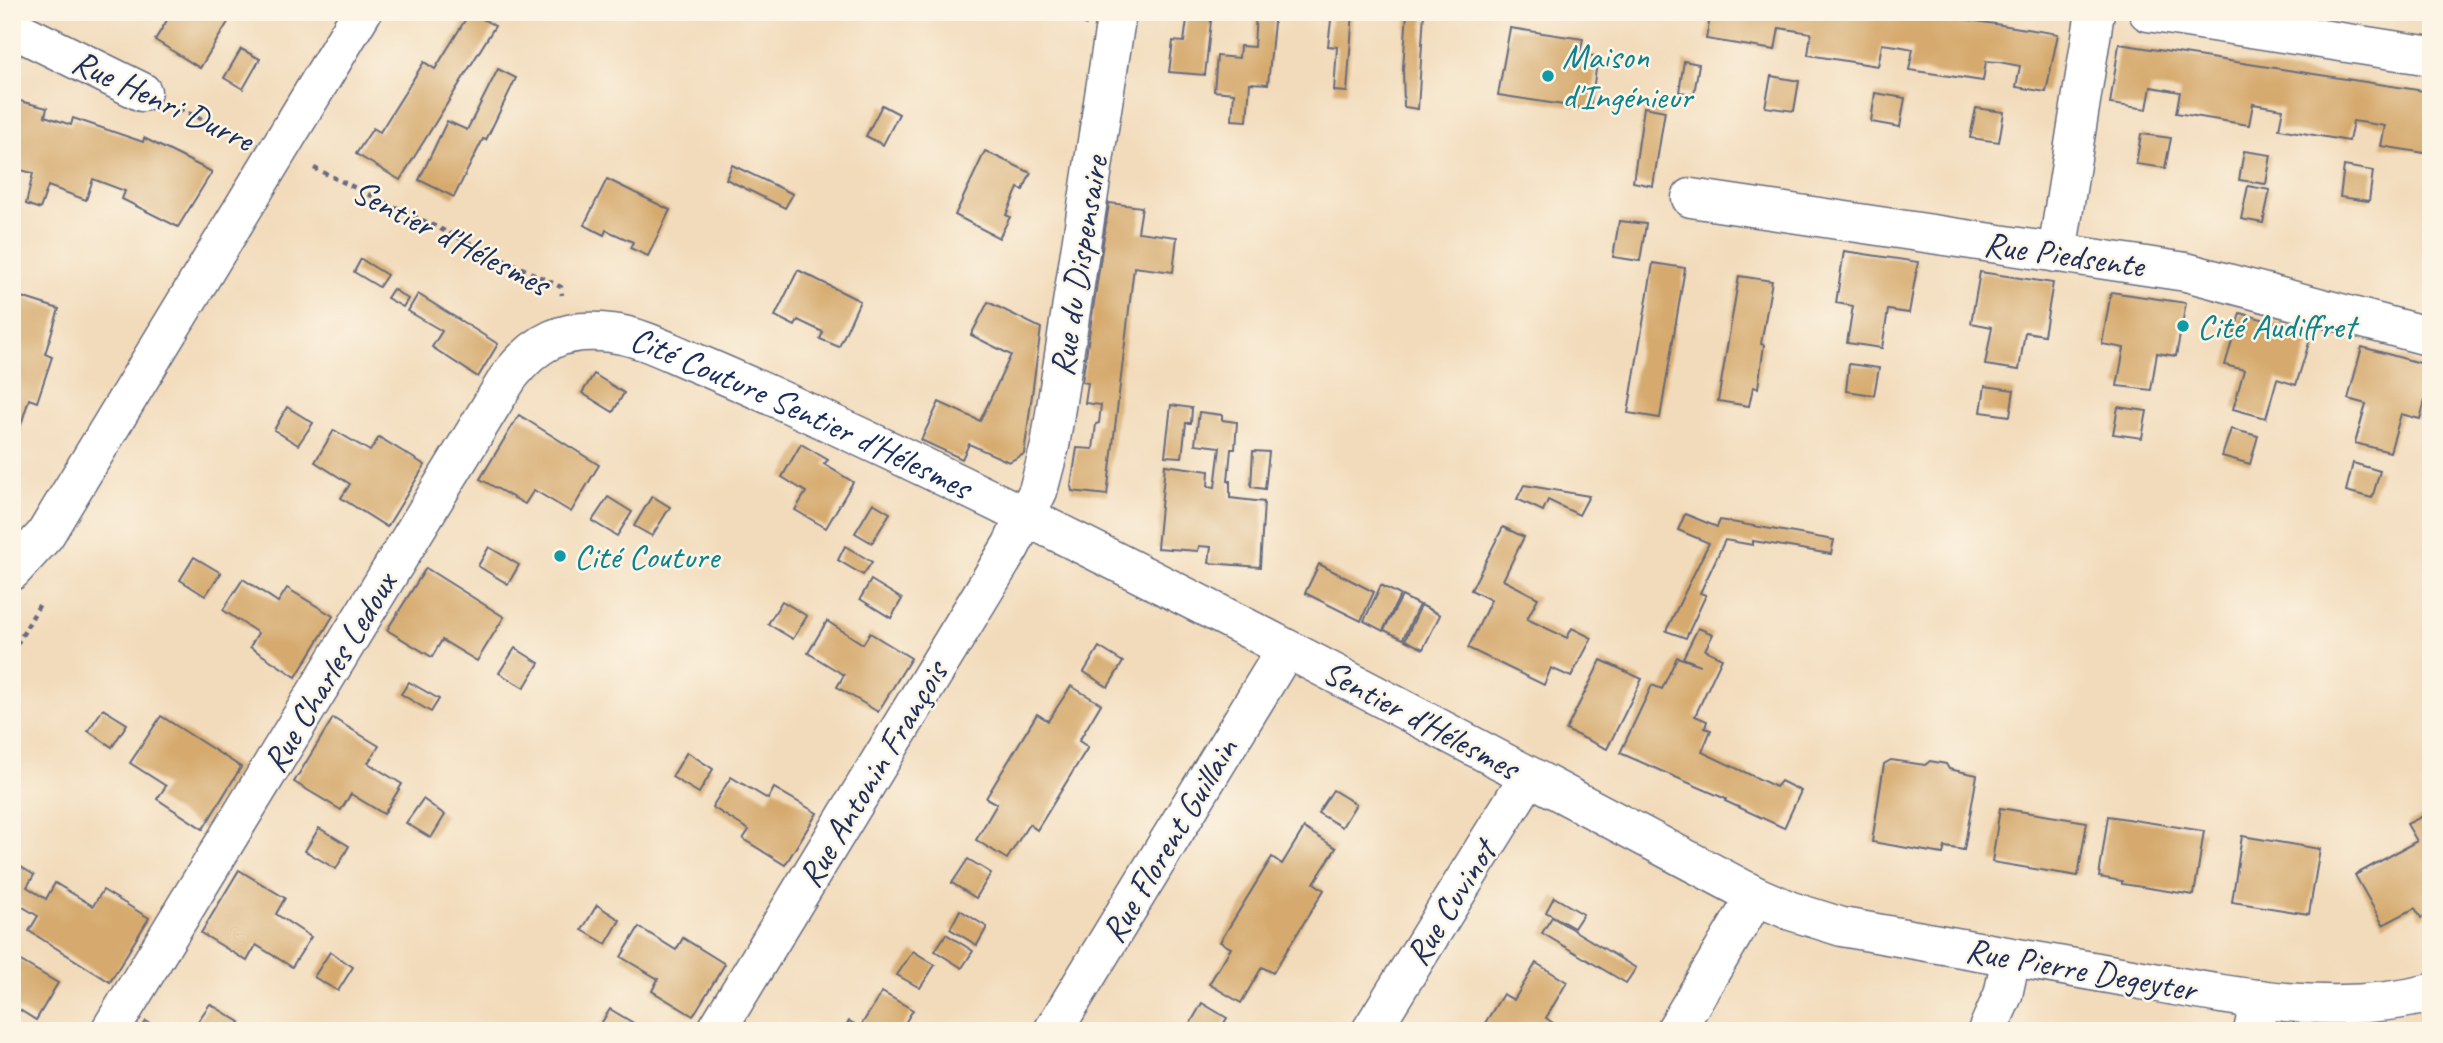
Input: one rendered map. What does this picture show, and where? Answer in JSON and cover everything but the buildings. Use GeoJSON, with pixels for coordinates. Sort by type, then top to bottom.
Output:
{"type":"FeatureCollection","features":[{"type":"Feature","properties":{"kind":"street"},"geometry":{"type":"LineString","coordinates":[[12,570],[45,535],[291,158],[362,12]]}},
{"type":"Feature","properties":{"kind":"street","name":"Rue du Dispensaire"},"geometry":{"type":"LineString","coordinates":[[1027,516],[1045,472],[1050,446],[1116,12]]}},
{"type":"Feature","properties":{"kind":"street"},"geometry":{"type":"LineString","coordinates":[[2057,253],[2095,12]]}},
{"type":"Feature","properties":{"kind":"street"},"geometry":{"type":"LineString","coordinates":[[2148,12],[2431,56]]}},
{"type":"Feature","properties":{"kind":"street","name":"Rue Henri Durre"},"geometry":{"type":"LineString","coordinates":[[12,28],[142,92]]}},
{"type":"Feature","properties":{"kind":"street","name":"Rue Piedsente"},"geometry":{"type":"LineString","coordinates":[[1691,198],[2214,278],[2431,337]]}},
{"type":"Feature","properties":{"kind":"street","name":"Cité Couture Sentier d'Hélesmes"},"geometry":{"type":"LineString","coordinates":[[568,334],[591,331],[636,338],[759,389],[1027,516]]}},
{"type":"Feature","properties":{"kind":"street","name":"Rue Charles Ledoux"},"geometry":{"type":"LineString","coordinates":[[110,1031],[509,378],[533,350],[549,340],[568,334]]}},
{"type":"Feature","properties":{"kind":"street","name":"Sentier d'Hélesmes"},"geometry":{"type":"LineString","coordinates":[[1027,516],[1756,897],[1816,920]]}},
{"type":"Feature","properties":{"kind":"street","name":"Rue Antonin François"},"geometry":{"type":"LineString","coordinates":[[716,1031],[1012,545],[1027,516]]}},
{"type":"Feature","properties":{"kind":"street","name":"Rue Florent Guillain"},"geometry":{"type":"LineString","coordinates":[[1053,1031],[1286,649]]}},
{"type":"Feature","properties":{"kind":"street","name":"Rue Cuvinot"},"geometry":{"type":"LineString","coordinates":[[1371,1031],[1529,776]]}},
{"type":"Feature","properties":{"kind":"street"},"geometry":{"type":"LineString","coordinates":[[1675,1031],[1756,897]]}},
{"type":"Feature","properties":{"kind":"street","name":"Rue Pierre Degeyter"},"geometry":{"type":"LineString","coordinates":[[1816,920],[2011,958],[2256,1015],[2319,1003],[2382,1003],[2431,993]]}},
{"type":"Feature","properties":{"kind":"street"},"geometry":{"type":"LineString","coordinates":[[1987,1031],[2003,995],[2011,958]]}},
{"type":"Feature","properties":{"kind":"path","name":"Rue Henri Durre"},"geometry":{"type":"LineString","coordinates":[[142,92],[291,158]]}},
{"type":"Feature","properties":{"kind":"path","name":"Sentier d'Hélesmes"},"geometry":{"type":"LineString","coordinates":[[291,158],[561,287],[568,334]]}},
{"type":"Feature","properties":{"kind":"path"},"geometry":{"type":"LineString","coordinates":[[12,653],[45,596]]}},
{"type":"Feature","properties":{"kind":"place","name":"Maison d'Ingénieur"},"geometry":{"type":"Point","coordinates":[1548,76]}},
{"type":"Feature","properties":{"kind":"place","name":"Cité Audiffret"},"geometry":{"type":"Point","coordinates":[2183,326]}},
{"type":"Feature","properties":{"kind":"place","name":"Cité Couture"},"geometry":{"type":"Point","coordinates":[560,556]}}]}
